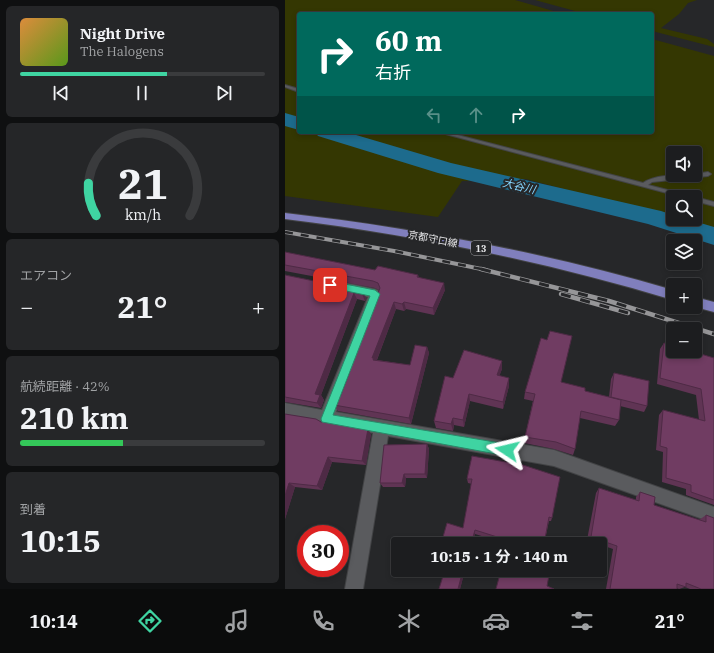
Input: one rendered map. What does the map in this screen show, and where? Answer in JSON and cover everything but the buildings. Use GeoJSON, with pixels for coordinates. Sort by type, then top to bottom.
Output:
{"type":"FeatureCollection","features":[{"type":"Feature","properties":{"kind":"main road","name":"京都守口線"},"geometry":{"type":"LineString","coordinates":[[285,216],[338,222],[512,254],[627,281],[666,293]]}},
{"type":"Feature","properties":{"kind":"main road"},"geometry":{"type":"LineString","coordinates":[[702,304],[714,308]]}},
{"type":"Feature","properties":{"kind":"street"},"geometry":{"type":"LineString","coordinates":[[326,419],[375,294],[338,286]]}},
{"type":"Feature","properties":{"kind":"street"},"geometry":{"type":"LineString","coordinates":[[285,410],[326,419],[382,427],[554,458],[714,515]]}},
{"type":"Feature","properties":{"kind":"street"},"geometry":{"type":"LineString","coordinates":[[355,589],[382,427]]}},
{"type":"Feature","properties":{"kind":"lane"},"geometry":{"type":"LineString","coordinates":[[285,86],[297,90]]}},
{"type":"Feature","properties":{"kind":"lane"},"geometry":{"type":"LineString","coordinates":[[448,134],[666,190]]}},
{"type":"Feature","properties":{"kind":"lane"},"geometry":{"type":"LineString","coordinates":[[645,184],[651,180],[708,174]]}},
{"type":"Feature","properties":{"kind":"lane"},"geometry":{"type":"LineString","coordinates":[[702,201],[714,204]]}},
{"type":"Feature","properties":{"kind":"shaded area"},"geometry":{"type":"Polygon","coordinates":[[[285,0],[515,0],[557,12],[297,12],[297,134],[654,134],[654,40],[714,56],[714,229],[702,226],[702,190],[666,190],[666,216],[526,179],[462,181],[438,217],[285,196],[285,0]]]}},
{"type":"Feature","properties":{"kind":"shaded area"},"geometry":{"type":"Polygon","coordinates":[[[535,0],[697,0],[688,3],[679,14],[661,28],[707,39],[714,44],[714,47],[654,32],[654,12],[579,12],[535,0]]]}},
{"type":"Feature","properties":{"kind":"waterway","name":"大谷川"},"geometry":{"type":"LineString","coordinates":[[285,119],[297,123]]}},
{"type":"Feature","properties":{"kind":"waterway","name":"大谷川"},"geometry":{"type":"LineString","coordinates":[[332,134],[446,168],[652,217],[714,236]]}},
{"type":"Feature","properties":{"kind":"railway"},"geometry":{"type":"LineString","coordinates":[[285,232],[394,251],[486,270]]}},
{"type":"Feature","properties":{"kind":"railway"},"geometry":{"type":"LineString","coordinates":[[481,269],[609,301],[714,334]]}},
{"type":"Feature","properties":{"kind":"railway"},"geometry":{"type":"LineString","coordinates":[[561,294],[628,313]]}},
{"type":"Feature","properties":{"kind":"route"},"geometry":{"type":"LineString","coordinates":[[330,285],[375,294],[326,419],[382,427],[507,450]]}}]}
